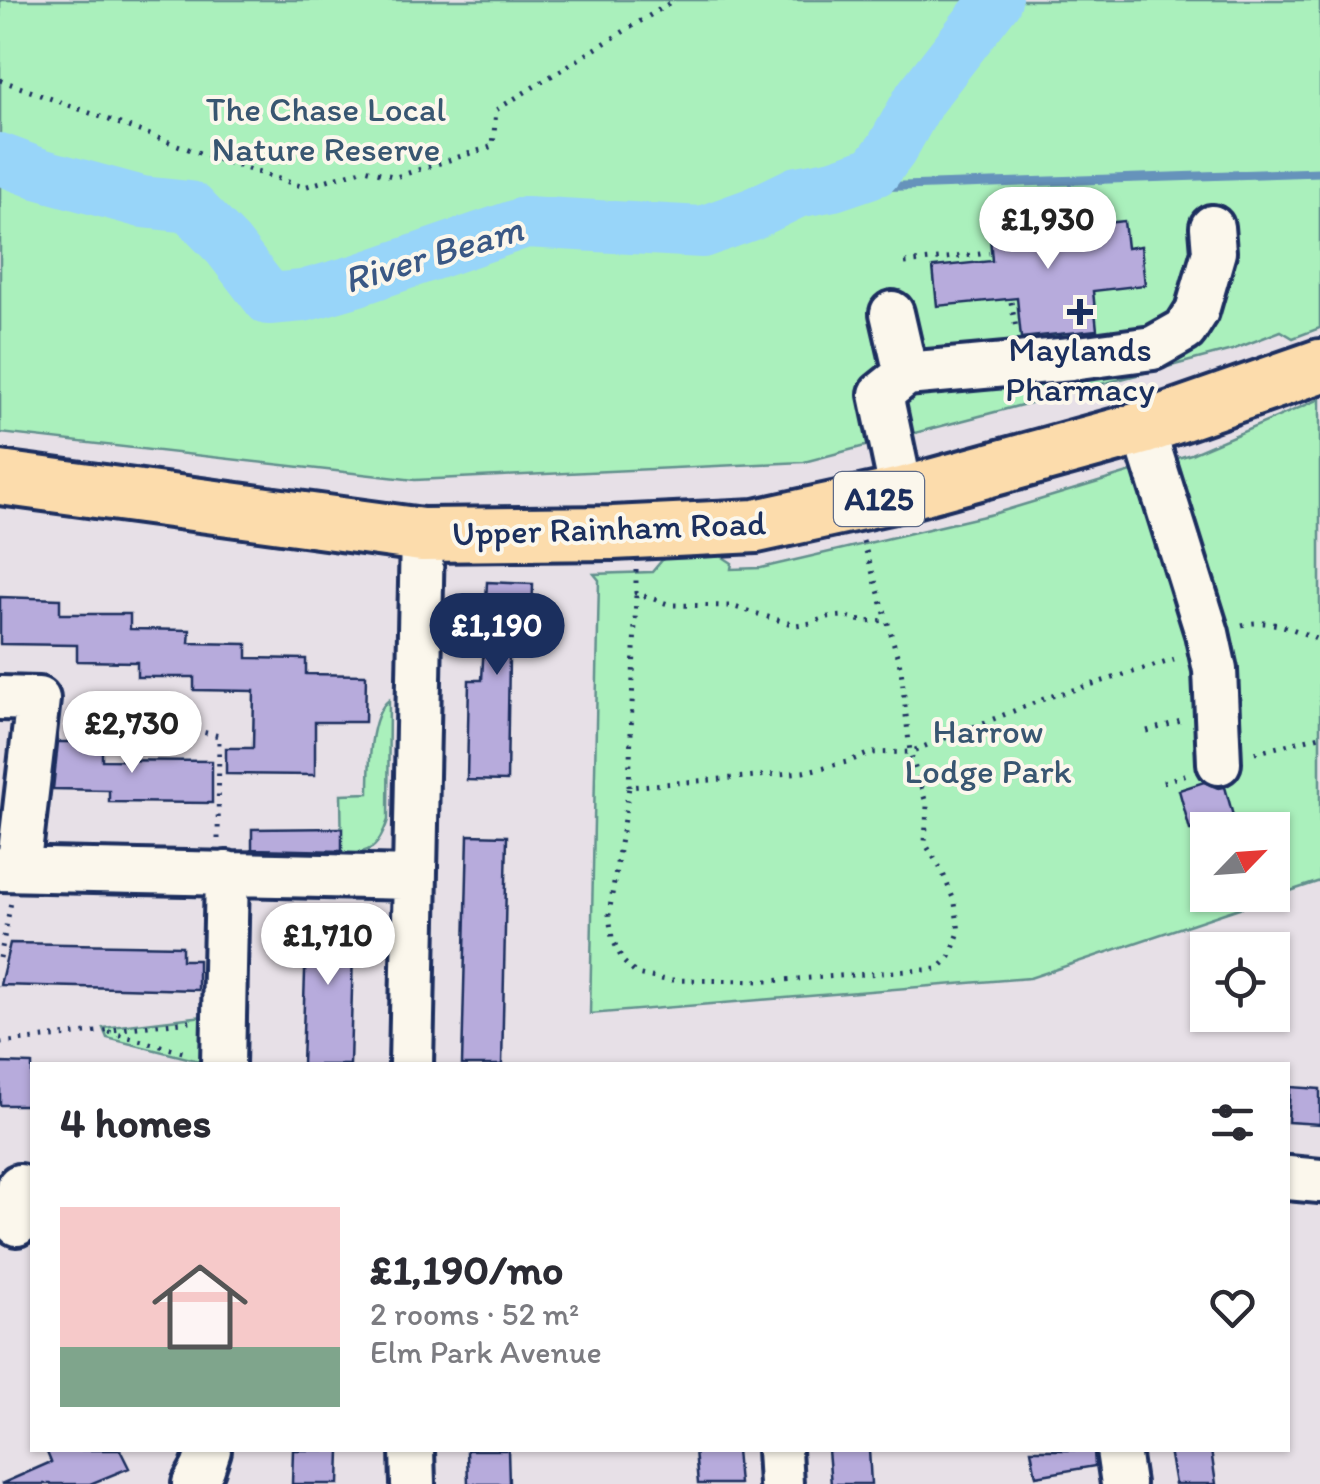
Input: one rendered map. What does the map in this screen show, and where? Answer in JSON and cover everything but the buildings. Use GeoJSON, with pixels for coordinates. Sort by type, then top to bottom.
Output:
{"type":"FeatureCollection","features":[{"type":"Feature","properties":{"kind":"main road","name":"Upper Rainham Road"},"geometry":{"type":"LineString","coordinates":[[0,478],[422,535],[756,526],[902,494],[1144,428],[1320,366]]}},
{"type":"Feature","properties":{"kind":"street"},"geometry":{"type":"LineString","coordinates":[[902,494],[881,394],[906,374],[1153,348],[1184,330],[1197,311],[1214,252],[1212,227]]}},
{"type":"Feature","properties":{"kind":"street"},"geometry":{"type":"LineString","coordinates":[[892,313],[906,374]]}},
{"type":"Feature","properties":{"kind":"street"},"geometry":{"type":"LineString","coordinates":[[1144,428],[1208,633],[1215,670],[1219,763]]}},
{"type":"Feature","properties":{"kind":"street"},"geometry":{"type":"LineString","coordinates":[[410,1062],[422,535]]}},
{"type":"Feature","properties":{"kind":"street"},"geometry":{"type":"LineString","coordinates":[[0,698],[38,699],[9,869],[414,878]]}},
{"type":"Feature","properties":{"kind":"street"},"geometry":{"type":"LineString","coordinates":[[223,873],[223,1062]]}},
{"type":"Feature","properties":{"kind":"street"},"geometry":{"type":"LineString","coordinates":[[1290,1178],[1320,1180]]}},
{"type":"Feature","properties":{"kind":"street"},"geometry":{"type":"LineString","coordinates":[[194,1484],[208,1452]]}},
{"type":"Feature","properties":{"kind":"street"},"geometry":{"type":"LineString","coordinates":[[412,1452],[412,1484]]}},
{"type":"Feature","properties":{"kind":"street"},"geometry":{"type":"LineString","coordinates":[[779,1452],[782,1484]]}},
{"type":"Feature","properties":{"kind":"street"},"geometry":{"type":"LineString","coordinates":[[1118,1452],[1123,1484]]}},
{"type":"Feature","properties":{"kind":"path"},"geometry":{"type":"LineString","coordinates":[[0,80],[304,188],[365,168],[396,176],[493,146],[496,110],[675,0]]}},
{"type":"Feature","properties":{"kind":"path"},"geometry":{"type":"LineString","coordinates":[[905,262],[989,253]]}},
{"type":"Feature","properties":{"kind":"path"},"geometry":{"type":"LineString","coordinates":[[636,532],[629,787],[610,914],[612,938],[623,961],[636,974],[666,980],[769,981],[938,969],[950,957],[958,932],[955,903],[925,844],[927,806],[910,752],[901,669],[852,505]]}},
{"type":"Feature","properties":{"kind":"path"},"geometry":{"type":"LineString","coordinates":[[636,594],[671,605],[731,606],[795,625],[844,616],[865,622],[887,620]]}},
{"type":"Feature","properties":{"kind":"path"},"geometry":{"type":"LineString","coordinates":[[1208,633],[1254,622],[1276,624],[1320,640]]}},
{"type":"Feature","properties":{"kind":"path"},"geometry":{"type":"LineString","coordinates":[[629,787],[803,772],[870,753],[910,752],[1050,697],[1174,660]]}},
{"type":"Feature","properties":{"kind":"path"},"geometry":{"type":"LineString","coordinates":[[82,702],[219,736],[223,873]]}},
{"type":"Feature","properties":{"kind":"path"},"geometry":{"type":"LineString","coordinates":[[0,958],[9,869]]}},
{"type":"Feature","properties":{"kind":"path"},"geometry":{"type":"LineString","coordinates":[[0,1043],[224,1018]]}},
{"type":"Feature","properties":{"kind":"path"},"geometry":{"type":"LineString","coordinates":[[106,1031],[216,1062]]}},
{"type":"Feature","properties":{"kind":"green space","name":"The Chase Local Nature Reserve"},"geometry":{"type":"Polygon","coordinates":[[[0,0],[1320,0],[1320,328],[1293,338],[1281,331],[1232,350],[804,462],[415,480],[0,433],[0,0]]]}},
{"type":"Feature","properties":{"kind":"green space","name":"Harrow Lodge Park"},"geometry":{"type":"Polygon","coordinates":[[[1320,399],[1320,881],[1290,891],[1290,812],[1190,812],[1190,912],[1227,912],[1030,978],[590,1014],[599,580],[594,574],[652,572],[664,558],[709,548],[732,563],[731,569],[761,568],[993,514],[1191,454],[1320,399]]]}},
{"type":"Feature","properties":{"kind":"green space"},"geometry":{"type":"Polygon","coordinates":[[[389,700],[388,820],[372,847],[342,855],[341,794],[369,793],[374,729],[382,707],[389,700]]]}},
{"type":"Feature","properties":{"kind":"green space"},"geometry":{"type":"Polygon","coordinates":[[[204,1016],[203,1062],[107,1038],[103,1028],[204,1016]]]}},
{"type":"Feature","properties":{"kind":"waterway","name":"River Beam"},"geometry":{"type":"LineString","coordinates":[[0,159],[142,202],[190,207],[228,246],[269,299],[303,296],[526,222],[702,232],[797,192],[875,171],[920,98],[996,0]]}},
{"type":"Feature","properties":{"kind":"waterway"},"geometry":{"type":"LineString","coordinates":[[813,189],[1320,172]]}},
{"type":"Feature","properties":{"kind":"place","name":"Maylands Pharmacy"},"geometry":{"type":"Point","coordinates":[1080,312]}}]}
